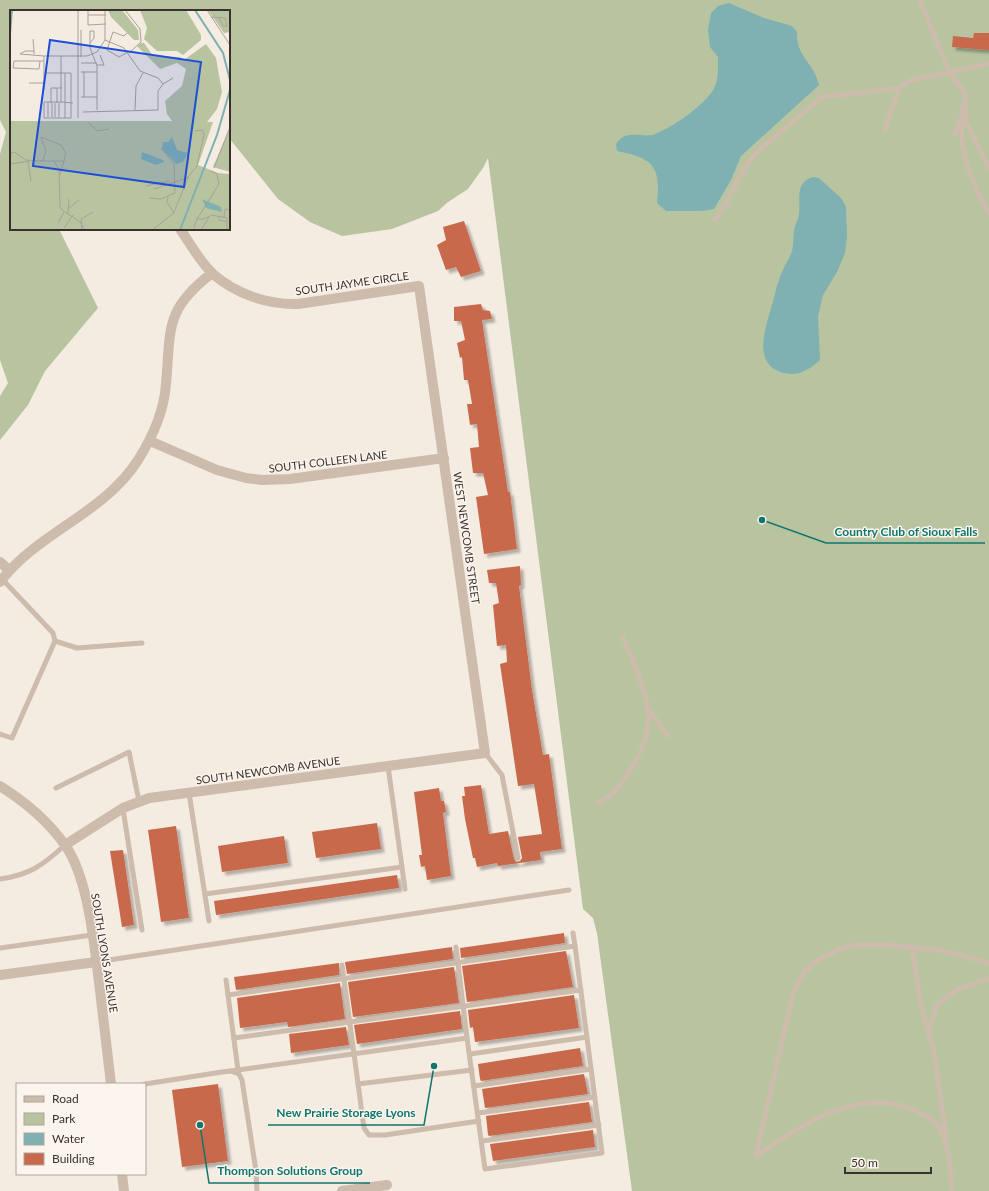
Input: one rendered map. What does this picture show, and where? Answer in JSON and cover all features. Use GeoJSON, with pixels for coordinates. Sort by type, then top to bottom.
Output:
{"type":"FeatureCollection","features":[{"type":"Feature","properties":{"kind":"street","name":"SOUTH JAYME CIRCLE"},"geometry":{"type":"LineString","coordinates":[[181,230],[212,273],[237,291],[271,302],[285,304],[419,286],[425,327]]}},
{"type":"Feature","properties":{"kind":"street"},"geometry":{"type":"LineString","coordinates":[[1,580],[9,570],[45,540],[104,498],[121,482],[137,462],[150,441],[163,404],[172,321],[188,294],[212,273]]}},
{"type":"Feature","properties":{"kind":"street","name":"WEST NEWCOMB STREET"},"geometry":{"type":"LineString","coordinates":[[425,327],[485,753]]}},
{"type":"Feature","properties":{"kind":"street","name":"SOUTH COLLEEN LANE"},"geometry":{"type":"LineString","coordinates":[[150,441],[217,470],[246,478],[262,480],[290,480],[444,458]]}},
{"type":"Feature","properties":{"kind":"street"},"geometry":{"type":"LineString","coordinates":[[0,562],[9,570]]}},
{"type":"Feature","properties":{"kind":"street","name":"SOUTH NEWCOMB AVENUE"},"geometry":{"type":"LineString","coordinates":[[65,845],[123,808],[139,801],[485,753]]}},
{"type":"Feature","properties":{"kind":"street","name":"SOUTH LYONS AVENUE"},"geometry":{"type":"LineString","coordinates":[[0,786],[17,796],[39,816],[65,845],[84,892],[96,962],[111,1083]]}},
{"type":"Feature","properties":{"kind":"street"},"geometry":{"type":"LineString","coordinates":[[0,975],[96,962]]}},
{"type":"Feature","properties":{"kind":"street"},"geometry":{"type":"LineString","coordinates":[[122,1175],[124,1191]]}},
{"type":"Feature","properties":{"kind":"street"},"geometry":{"type":"LineString","coordinates":[[342,1191],[387,1185]]}},
{"type":"Feature","properties":{"kind":"lane"},"geometry":{"type":"LineString","coordinates":[[920,0],[949,71],[965,94],[966,122],[989,168]]}},
{"type":"Feature","properties":{"kind":"lane"},"geometry":{"type":"LineString","coordinates":[[715,220],[726,204],[744,168],[758,152],[822,97],[899,88],[911,80],[989,64]]}},
{"type":"Feature","properties":{"kind":"lane"},"geometry":{"type":"LineString","coordinates":[[885,130],[899,88]]}},
{"type":"Feature","properties":{"kind":"lane"},"geometry":{"type":"LineString","coordinates":[[956,134],[960,122],[965,94]]}},
{"type":"Feature","properties":{"kind":"lane"},"geometry":{"type":"LineString","coordinates":[[960,122],[963,147],[972,179],[989,214]]}},
{"type":"Feature","properties":{"kind":"lane"},"geometry":{"type":"LineString","coordinates":[[0,734],[12,738],[55,640],[53,633],[1,580]]}},
{"type":"Feature","properties":{"kind":"lane"},"geometry":{"type":"LineString","coordinates":[[597,803],[610,798],[640,757],[647,731],[649,710],[645,694],[623,637]]}},
{"type":"Feature","properties":{"kind":"lane"},"geometry":{"type":"LineString","coordinates":[[55,640],[77,648],[142,643]]}},
{"type":"Feature","properties":{"kind":"lane"},"geometry":{"type":"LineString","coordinates":[[649,710],[668,736]]}},
{"type":"Feature","properties":{"kind":"lane"},"geometry":{"type":"LineString","coordinates":[[56,788],[129,752],[139,801]]}},
{"type":"Feature","properties":{"kind":"lane"},"geometry":{"type":"LineString","coordinates":[[485,753],[502,775],[518,858]]}},
{"type":"Feature","properties":{"kind":"lane"},"geometry":{"type":"LineString","coordinates":[[388,766],[405,889]]}},
{"type":"Feature","properties":{"kind":"lane"},"geometry":{"type":"LineString","coordinates":[[189,793],[209,921]]}},
{"type":"Feature","properties":{"kind":"lane"},"geometry":{"type":"LineString","coordinates":[[123,808],[142,930]]}},
{"type":"Feature","properties":{"kind":"lane"},"geometry":{"type":"LineString","coordinates":[[0,879],[30,872],[44,864],[65,845]]}},
{"type":"Feature","properties":{"kind":"lane"},"geometry":{"type":"LineString","coordinates":[[205,894],[402,867]]}},
{"type":"Feature","properties":{"kind":"lane"},"geometry":{"type":"LineString","coordinates":[[96,962],[569,890]]}},
{"type":"Feature","properties":{"kind":"lane"},"geometry":{"type":"LineString","coordinates":[[456,947],[485,1168],[602,1153],[573,933]]}},
{"type":"Feature","properties":{"kind":"lane"},"geometry":{"type":"LineString","coordinates":[[0,948],[92,935]]}},
{"type":"Feature","properties":{"kind":"lane"},"geometry":{"type":"LineString","coordinates":[[947,1146],[941,1130],[930,1118],[907,1106],[883,1102],[862,1104],[822,1116],[756,1156],[794,993],[804,972],[818,960],[839,949],[855,945],[912,947],[940,950],[989,963]]}},
{"type":"Feature","properties":{"kind":"lane"},"geometry":{"type":"LineString","coordinates":[[228,995],[575,946]]}},
{"type":"Feature","properties":{"kind":"lane"},"geometry":{"type":"LineString","coordinates":[[912,947],[920,1001],[934,1052],[952,1191]]}},
{"type":"Feature","properties":{"kind":"lane"},"geometry":{"type":"LineString","coordinates":[[342,965],[355,1052],[364,1128],[369,1135],[384,1135],[479,1121]]}},
{"type":"Feature","properties":{"kind":"lane"},"geometry":{"type":"LineString","coordinates":[[928,1031],[937,1005],[957,990],[989,978]]}},
{"type":"Feature","properties":{"kind":"lane"},"geometry":{"type":"LineString","coordinates":[[226,980],[238,1070]]}},
{"type":"Feature","properties":{"kind":"lane"},"geometry":{"type":"LineString","coordinates":[[234,1038],[581,990]]}},
{"type":"Feature","properties":{"kind":"lane"},"geometry":{"type":"LineString","coordinates":[[470,1054],[587,1037]]}},
{"type":"Feature","properties":{"kind":"lane"},"geometry":{"type":"LineString","coordinates":[[146,1084],[355,1052],[467,1038]]}},
{"type":"Feature","properties":{"kind":"lane"},"geometry":{"type":"LineString","coordinates":[[474,1086],[591,1069]]}},
{"type":"Feature","properties":{"kind":"lane"},"geometry":{"type":"LineString","coordinates":[[358,1084],[472,1070]]}},
{"type":"Feature","properties":{"kind":"lane"},"geometry":{"type":"LineString","coordinates":[[231,1071],[239,1074],[242,1080],[256,1171],[257,1191]]}},
{"type":"Feature","properties":{"kind":"lane"},"geometry":{"type":"LineString","coordinates":[[478,1113],[595,1096]]}},
{"type":"Feature","properties":{"kind":"lane"},"geometry":{"type":"LineString","coordinates":[[482,1141],[599,1125]]}},
{"type":"Feature","properties":{"kind":"green space"},"geometry":{"type":"Polygon","coordinates":[[[0,0],[989,0],[989,1191],[632,1191],[597,933],[593,918],[583,909],[488,158],[483,168],[468,189],[448,202],[438,211],[392,229],[342,236],[310,222],[278,199],[230,139],[230,10],[10,10],[10,230],[59,230],[98,308],[45,371],[28,405],[0,440],[0,396],[8,383],[0,360],[0,154],[6,132],[0,120],[0,0]]]}},
{"type":"Feature","properties":{"kind":"water"},"geometry":{"type":"Polygon","coordinates":[[[729,3],[764,18],[792,26],[797,32],[799,48],[817,77],[819,85],[741,156],[731,180],[714,209],[702,211],[666,211],[657,203],[658,180],[656,172],[652,166],[647,161],[639,157],[617,151],[616,144],[625,136],[651,135],[670,127],[701,104],[712,92],[717,80],[718,57],[710,47],[708,30],[711,13],[718,6],[729,3]]]}},
{"type":"Feature","properties":{"kind":"water"},"geometry":{"type":"Polygon","coordinates":[[[814,177],[819,178],[842,199],[846,207],[847,236],[845,253],[837,272],[823,295],[818,316],[820,360],[804,371],[789,374],[774,369],[768,363],[764,355],[764,336],[779,279],[792,251],[794,230],[799,215],[801,187],[808,179],[814,177]]]}},
{"type":"Feature","properties":{"kind":"building"},"geometry":{"type":"Polygon","coordinates":[[[974,33],[989,33],[989,50],[952,47],[953,36],[973,38],[974,33]]]}},
{"type":"Feature","properties":{"kind":"building"},"geometry":{"type":"Polygon","coordinates":[[[464,221],[481,271],[461,277],[456,267],[446,270],[437,245],[446,240],[443,227],[464,221]]]}},
{"type":"Feature","properties":{"kind":"building"},"geometry":{"type":"Polygon","coordinates":[[[481,304],[483,310],[490,311],[492,319],[482,320],[508,492],[510,492],[517,549],[484,554],[476,497],[488,495],[483,473],[473,473],[470,448],[479,447],[477,424],[470,425],[467,404],[472,404],[468,380],[464,380],[462,357],[460,358],[457,343],[465,340],[461,321],[454,321],[454,307],[481,304]]]}},
{"type":"Feature","properties":{"kind":"building"},"geometry":{"type":"Polygon","coordinates":[[[520,566],[521,585],[519,586],[532,690],[543,755],[549,754],[562,849],[540,852],[541,860],[498,866],[497,863],[477,867],[475,858],[473,858],[465,819],[462,796],[465,796],[464,787],[481,785],[489,834],[508,831],[516,862],[520,861],[522,858],[518,837],[542,834],[534,784],[518,786],[500,664],[507,662],[506,645],[497,646],[493,605],[499,603],[496,583],[489,583],[487,570],[520,566]]]}},
{"type":"Feature","properties":{"kind":"building"},"geometry":{"type":"Polygon","coordinates":[[[439,788],[441,801],[444,801],[446,812],[443,813],[451,876],[427,880],[425,866],[421,867],[419,855],[422,855],[414,792],[439,788]]]}},
{"type":"Feature","properties":{"kind":"building"},"geometry":{"type":"Polygon","coordinates":[[[377,823],[381,849],[316,858],[312,832],[377,823]]]}},
{"type":"Feature","properties":{"kind":"building"},"geometry":{"type":"Polygon","coordinates":[[[176,826],[189,918],[161,922],[148,830],[176,826]]]}},
{"type":"Feature","properties":{"kind":"building"},"geometry":{"type":"Polygon","coordinates":[[[284,836],[288,863],[222,872],[218,846],[284,836]]]}},
{"type":"Feature","properties":{"kind":"building"},"geometry":{"type":"Polygon","coordinates":[[[123,850],[134,925],[122,927],[110,851],[123,850]]]}},
{"type":"Feature","properties":{"kind":"building"},"geometry":{"type":"Polygon","coordinates":[[[397,875],[399,888],[216,915],[214,901],[397,875]]]}},
{"type":"Feature","properties":{"kind":"building"},"geometry":{"type":"Polygon","coordinates":[[[564,933],[565,943],[461,958],[460,948],[564,933]]]}},
{"type":"Feature","properties":{"kind":"building"},"geometry":{"type":"Polygon","coordinates":[[[452,947],[453,959],[347,974],[345,962],[452,947]]]}},
{"type":"Feature","properties":{"kind":"building"},"geometry":{"type":"Polygon","coordinates":[[[566,951],[573,987],[467,1002],[462,966],[566,951]]]}},
{"type":"Feature","properties":{"kind":"building"},"geometry":{"type":"Polygon","coordinates":[[[339,963],[339,975],[236,990],[234,977],[339,963]]]}},
{"type":"Feature","properties":{"kind":"building"},"geometry":{"type":"Polygon","coordinates":[[[454,967],[459,1003],[353,1017],[348,982],[454,967]]]}},
{"type":"Feature","properties":{"kind":"building"},"geometry":{"type":"Polygon","coordinates":[[[340,983],[345,1019],[288,1027],[287,1022],[240,1028],[237,998],[340,983]]]}},
{"type":"Feature","properties":{"kind":"building"},"geometry":{"type":"Polygon","coordinates":[[[574,995],[579,1028],[475,1042],[473,1027],[470,1028],[468,1010],[574,995]]]}},
{"type":"Feature","properties":{"kind":"building"},"geometry":{"type":"Polygon","coordinates":[[[460,1011],[462,1029],[357,1044],[354,1025],[460,1011]]]}},
{"type":"Feature","properties":{"kind":"building"},"geometry":{"type":"Polygon","coordinates":[[[346,1027],[349,1045],[291,1053],[289,1034],[346,1027]]]}},
{"type":"Feature","properties":{"kind":"building"},"geometry":{"type":"Polygon","coordinates":[[[580,1048],[583,1066],[481,1081],[480,1079],[478,1064],[580,1048]]]}},
{"type":"Feature","properties":{"kind":"building"},"geometry":{"type":"Polygon","coordinates":[[[584,1074],[588,1094],[485,1108],[482,1089],[584,1074]]]}},
{"type":"Feature","properties":{"kind":"building"},"geometry":{"type":"Polygon","coordinates":[[[218,1084],[228,1161],[182,1167],[172,1090],[218,1084]]]}},
{"type":"Feature","properties":{"kind":"building"},"geometry":{"type":"Polygon","coordinates":[[[589,1102],[592,1122],[488,1135],[486,1116],[589,1102]]]}},
{"type":"Feature","properties":{"kind":"building"},"geometry":{"type":"Polygon","coordinates":[[[593,1130],[595,1147],[493,1161],[490,1144],[593,1130]]]}},
{"type":"Feature","properties":{"kind":"place","name":"Country Club of Sioux Falls"},"geometry":{"type":"Point","coordinates":[762,520]}},
{"type":"Feature","properties":{"kind":"place","name":"New Prairie Storage Lyons"},"geometry":{"type":"Point","coordinates":[434,1066]}},
{"type":"Feature","properties":{"kind":"place","name":"Thompson Solutions Group"},"geometry":{"type":"Point","coordinates":[200,1125]}}]}
